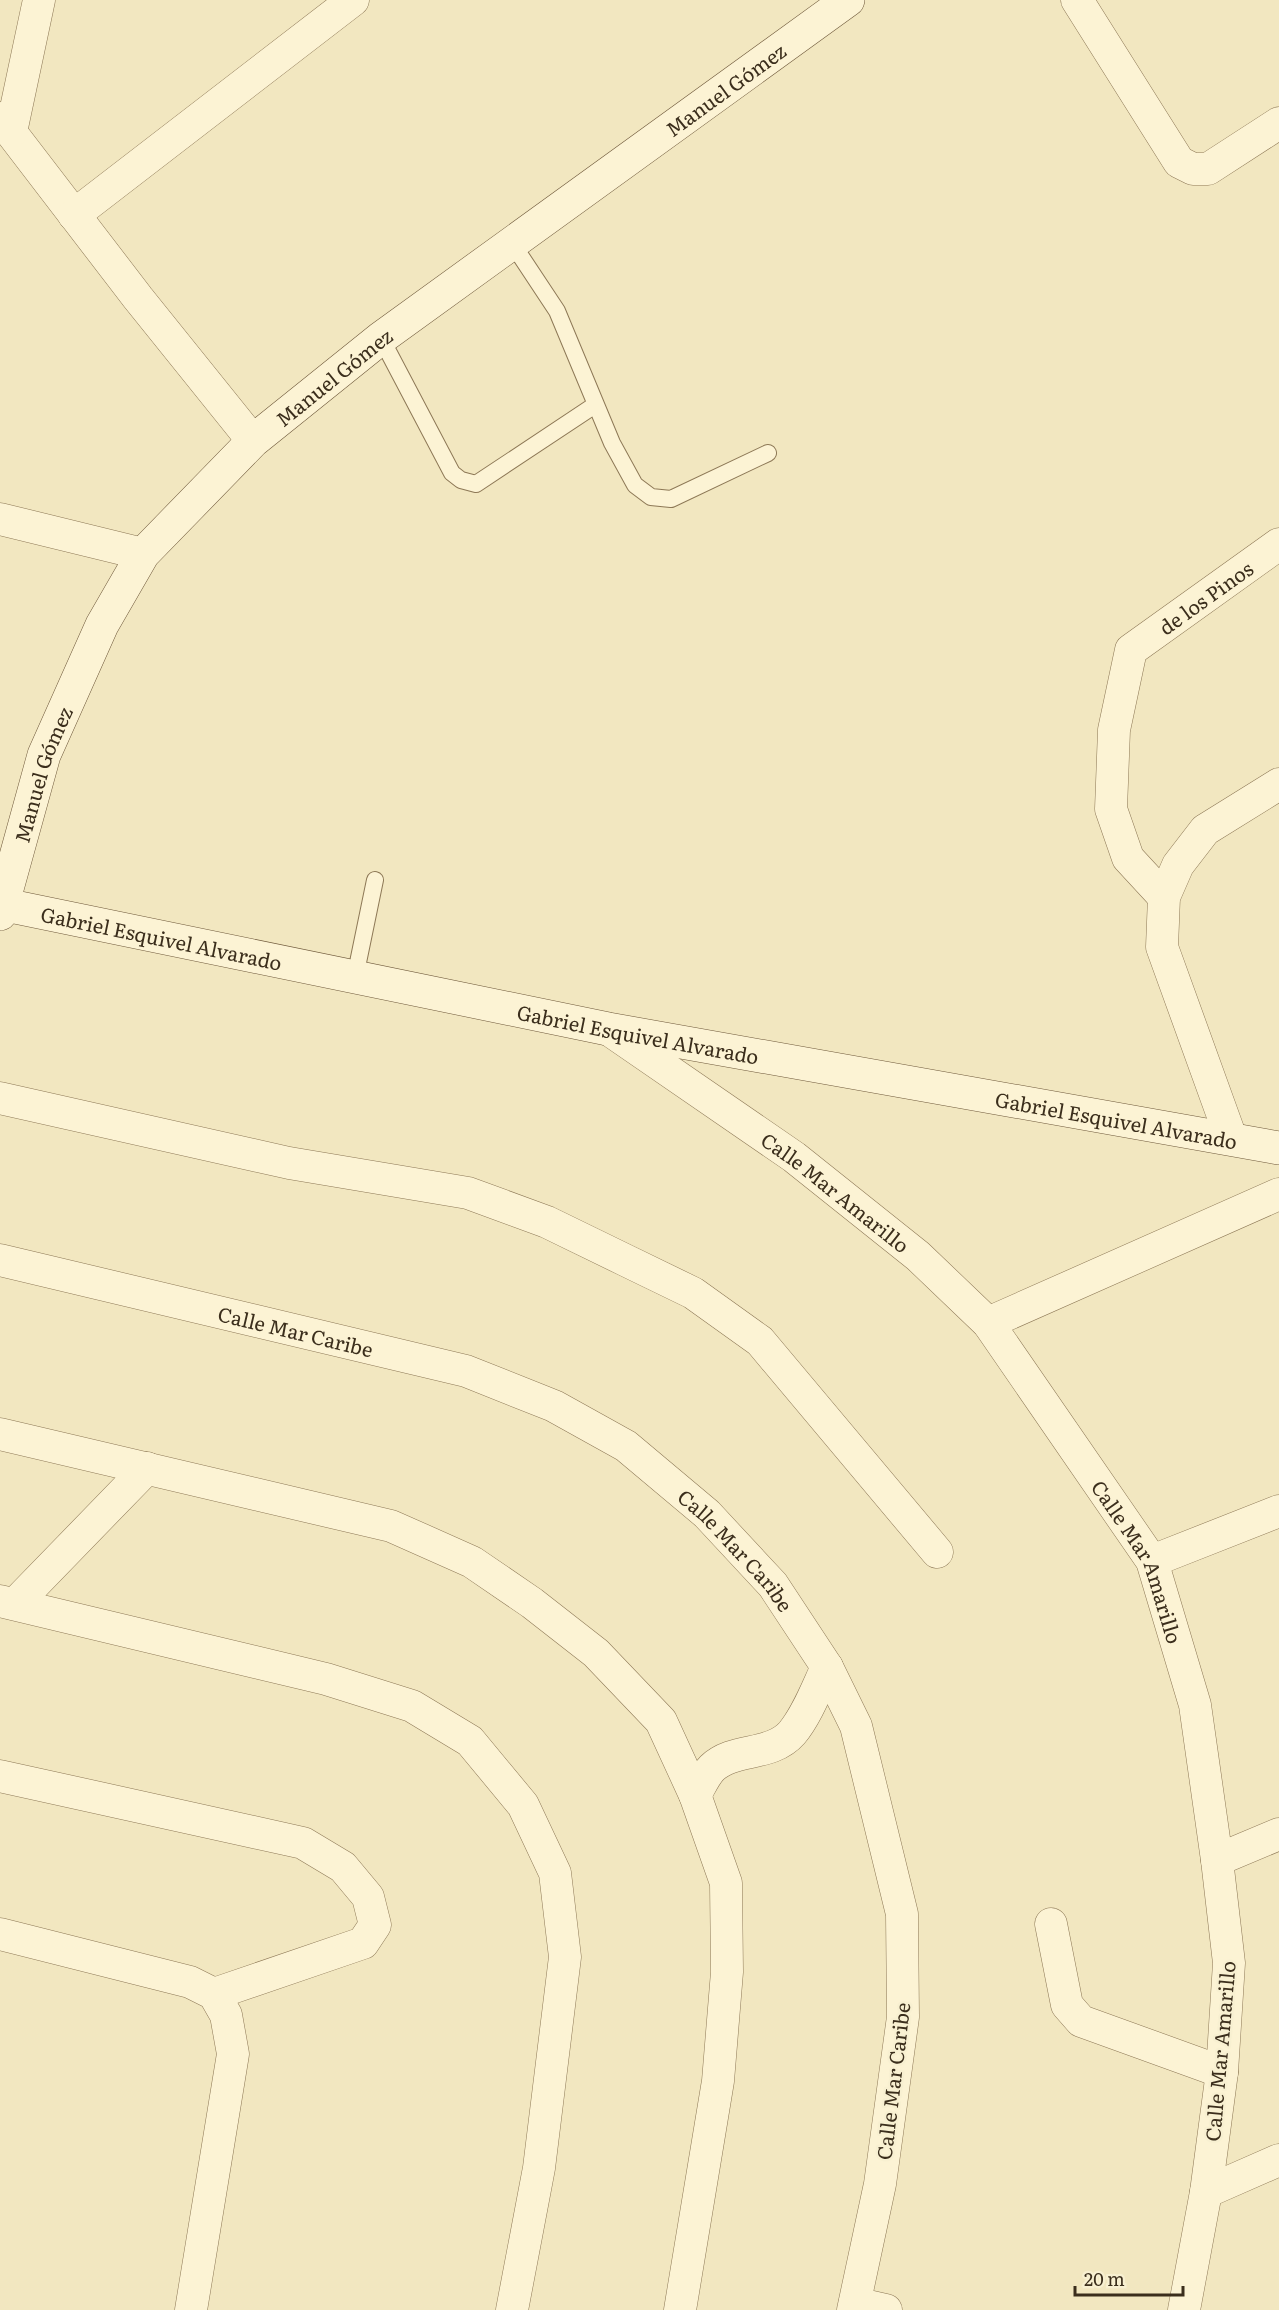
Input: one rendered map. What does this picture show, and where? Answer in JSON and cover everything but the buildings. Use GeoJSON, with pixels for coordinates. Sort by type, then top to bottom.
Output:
{"type":"FeatureCollection","features":[{"type":"Feature","properties":{"kind":"street"},"geometry":{"type":"LineString","coordinates":[[39,0],[5,125],[252,441]]}},
{"type":"Feature","properties":{"kind":"street"},"geometry":{"type":"LineString","coordinates":[[74,215],[322,12],[353,0]]}},
{"type":"Feature","properties":{"kind":"street","name":"Manuel Gómez"},"geometry":{"type":"LineString","coordinates":[[1,907],[44,755],[102,625],[143,554],[252,441],[381,338],[848,0]]}},
{"type":"Feature","properties":{"kind":"street"},"geometry":{"type":"LineString","coordinates":[[1077,0],[1179,162],[1193,169],[1208,169],[1279,123]]}},
{"type":"Feature","properties":{"kind":"street"},"geometry":{"type":"LineString","coordinates":[[0,519],[143,554]]}},
{"type":"Feature","properties":{"kind":"street","name":"de los Pinos"},"geometry":{"type":"LineString","coordinates":[[1164,897],[1128,858],[1111,809],[1114,730],[1131,650],[1279,544]]}},
{"type":"Feature","properties":{"kind":"street"},"geometry":{"type":"LineString","coordinates":[[1231,1138],[1162,947],[1164,897],[1178,865],[1205,830],[1279,784]]}},
{"type":"Feature","properties":{"kind":"street","name":"Gabriel Esquivel Alvarado"},"geometry":{"type":"LineString","coordinates":[[1,907],[608,1029],[1279,1148]]}},
{"type":"Feature","properties":{"kind":"street","name":"Calle Mar Amarillo"},"geometry":{"type":"LineString","coordinates":[[608,1029],[794,1157],[918,1256],[988,1323],[1152,1560],[1195,1705],[1229,1963],[1222,2072],[1206,2192],[1184,2310]]}},
{"type":"Feature","properties":{"kind":"street"},"geometry":{"type":"LineString","coordinates":[[0,1098],[289,1163],[468,1194],[547,1222],[596,1245],[693,1293],[760,1341],[938,1552]]}},
{"type":"Feature","properties":{"kind":"street"},"geometry":{"type":"LineString","coordinates":[[988,1323],[1279,1194]]}},
{"type":"Feature","properties":{"kind":"street","name":"Calle Mar Caribe"},"geometry":{"type":"LineString","coordinates":[[0,1260],[466,1371],[554,1406],[626,1446],[707,1514],[773,1586],[827,1667],[856,1726],[902,1914],[903,2017],[880,2184],[854,2306]]}},
{"type":"Feature","properties":{"kind":"street"},"geometry":{"type":"LineString","coordinates":[[0,1434],[392,1526],[471,1562],[532,1603],[596,1653],[661,1720],[695,1795],[726,1883],[727,1972],[718,2081],[680,2310]]}},
{"type":"Feature","properties":{"kind":"street"},"geometry":{"type":"LineString","coordinates":[[8,1602],[147,1468]]}},
{"type":"Feature","properties":{"kind":"street"},"geometry":{"type":"LineString","coordinates":[[1152,1560],[1279,1511]]}},
{"type":"Feature","properties":{"kind":"street"},"geometry":{"type":"LineString","coordinates":[[8,1602],[326,1679],[412,1706],[470,1741],[523,1805],[555,1873],[565,1957],[539,2168],[512,2310]]}},
{"type":"Feature","properties":{"kind":"street"},"geometry":{"type":"LineString","coordinates":[[695,1795],[712,1768],[730,1756],[766,1749],[791,1734],[827,1667]]}},
{"type":"Feature","properties":{"kind":"street"},"geometry":{"type":"LineString","coordinates":[[0,1776],[303,1843],[343,1867],[368,1897],[375,1925],[363,1943],[214,1994]]}},
{"type":"Feature","properties":{"kind":"street"},"geometry":{"type":"LineString","coordinates":[[1217,1860],[1279,1834]]}},
{"type":"Feature","properties":{"kind":"street"},"geometry":{"type":"LineString","coordinates":[[1052,1924],[1067,2004],[1081,2021],[1222,2072]]}},
{"type":"Feature","properties":{"kind":"street"},"geometry":{"type":"LineString","coordinates":[[0,1935],[190,1982],[214,1994],[226,2015],[233,2054],[191,2310]]}},
{"type":"Feature","properties":{"kind":"street"},"geometry":{"type":"LineString","coordinates":[[1206,2192],[1279,2160]]}},
{"type":"Feature","properties":{"kind":"street"},"geometry":{"type":"LineString","coordinates":[[854,2306],[886,2310]]}},
{"type":"Feature","properties":{"kind":"lane"},"geometry":{"type":"LineString","coordinates":[[512,243],[556,311],[612,443],[635,485],[651,497],[671,499],[768,453]]}},
{"type":"Feature","properties":{"kind":"lane"},"geometry":{"type":"LineString","coordinates":[[381,338],[452,473],[461,480],[476,484],[595,405]]}},
{"type":"Feature","properties":{"kind":"lane"},"geometry":{"type":"LineString","coordinates":[[355,977],[375,880]]}}]}
